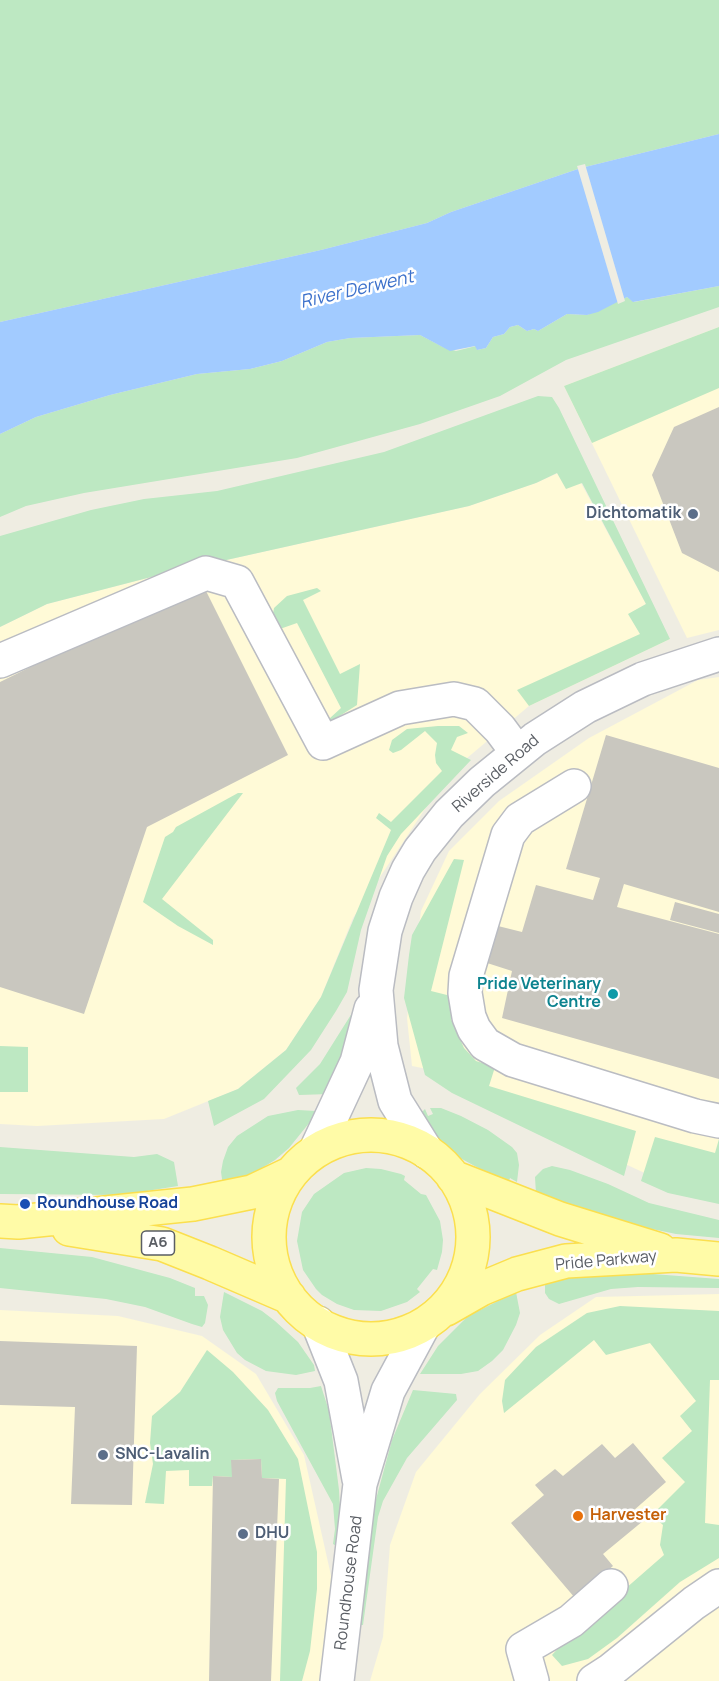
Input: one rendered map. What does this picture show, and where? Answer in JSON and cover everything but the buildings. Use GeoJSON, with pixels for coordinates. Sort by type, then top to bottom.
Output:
{"type":"FeatureCollection","features":[{"type":"Feature","properties":{"kind":"main road","name":"A6"},"geometry":{"type":"LineString","coordinates":[[371,1134],[405,1141],[428,1152],[453,1177],[467,1207],[473,1236],[472,1247],[468,1269],[462,1284],[452,1299],[431,1320],[405,1334],[387,1339],[367,1339],[331,1330],[298,1308],[289,1297],[273,1266],[268,1231],[280,1189],[290,1174],[316,1150],[336,1140],[371,1134]]}},
{"type":"Feature","properties":{"kind":"main road","name":"A6"},"geometry":{"type":"LineString","coordinates":[[9,1221],[193,1204],[252,1192],[290,1174]]}},
{"type":"Feature","properties":{"kind":"main road","name":"Pride Parkway"},"geometry":{"type":"LineString","coordinates":[[453,1177],[560,1219],[676,1255]]}},
{"type":"Feature","properties":{"kind":"main road","name":"A6"},"geometry":{"type":"LineString","coordinates":[[9,1221],[155,1243],[210,1263],[289,1297]]}},
{"type":"Feature","properties":{"kind":"main road","name":"Pride Parkway"},"geometry":{"type":"LineString","coordinates":[[431,1320],[481,1288],[527,1270],[575,1260],[676,1255],[719,1259]]}},
{"type":"Feature","properties":{"kind":"street"},"geometry":{"type":"LineString","coordinates":[[0,661],[206,573],[237,582],[323,743],[400,708],[454,699],[476,704],[500,729],[517,752]]}},
{"type":"Feature","properties":{"kind":"street","name":"Riverside Road"},"geometry":{"type":"LineString","coordinates":[[316,1150],[357,1062],[376,990],[385,931],[396,897],[420,850],[448,814],[517,752],[568,717],[662,672],[719,654]]}},
{"type":"Feature","properties":{"kind":"street"},"geometry":{"type":"LineString","coordinates":[[574,786],[519,819],[508,835],[466,976],[465,993],[469,1017],[474,1029],[485,1044],[513,1060],[695,1116],[719,1121]]}},
{"type":"Feature","properties":{"kind":"street","name":"Riverside Road"},"geometry":{"type":"LineString","coordinates":[[376,990],[381,1046],[395,1101],[428,1152]]}},
{"type":"Feature","properties":{"kind":"street","name":"Roundhouse Road"},"geometry":{"type":"LineString","coordinates":[[337,1681],[360,1484],[388,1392],[431,1320]]}},
{"type":"Feature","properties":{"kind":"street","name":"Roundhouse Road"},"geometry":{"type":"LineString","coordinates":[[318,1323],[341,1381],[360,1484]]}},
{"type":"Feature","properties":{"kind":"street"},"geometry":{"type":"LineString","coordinates":[[532,1681],[523,1649],[571,1621],[611,1586]]}},
{"type":"Feature","properties":{"kind":"street"},"geometry":{"type":"LineString","coordinates":[[594,1681],[719,1586]]}},
{"type":"Feature","properties":{"kind":"shaded area"},"geometry":{"type":"Polygon","coordinates":[[[719,327],[719,630],[687,638],[564,386],[719,327]]]}},
{"type":"Feature","properties":{"kind":"shaded area"},"geometry":{"type":"Polygon","coordinates":[[[558,473],[581,483],[646,604],[629,614],[640,634],[670,639],[529,706],[448,774],[353,918],[321,997],[286,1050],[238,1089],[164,1119],[37,1126],[0,1124],[0,627],[47,604],[159,575],[469,506],[558,473]]]}},
{"type":"Feature","properties":{"kind":"shaded area"},"geometry":{"type":"Polygon","coordinates":[[[719,677],[719,1195],[677,1188],[528,1119],[447,1073],[412,1066],[407,1018],[421,911],[449,851],[499,801],[589,738],[698,680],[719,677]]]}},
{"type":"Feature","properties":{"kind":"shaded area"},"geometry":{"type":"Polygon","coordinates":[[[719,1294],[719,1681],[370,1681],[383,1637],[390,1545],[416,1472],[480,1394],[540,1335],[596,1297],[719,1294]]]}},
{"type":"Feature","properties":{"kind":"shaded area"},"geometry":{"type":"Polygon","coordinates":[[[0,1310],[118,1316],[202,1336],[256,1374],[304,1455],[332,1580],[320,1681],[0,1681],[0,1310]]]}},
{"type":"Feature","properties":{"kind":"green space"},"geometry":{"type":"Polygon","coordinates":[[[0,0],[719,0],[719,134],[581,168],[451,212],[427,223],[321,250],[0,322],[0,0]]]}},
{"type":"Feature","properties":{"kind":"green space"},"geometry":{"type":"Polygon","coordinates":[[[719,286],[719,307],[566,360],[500,396],[420,424],[297,458],[84,493],[26,506],[0,517],[0,434],[36,417],[110,395],[197,374],[250,369],[282,361],[327,342],[350,338],[420,335],[456,351],[476,346],[477,350],[486,348],[493,337],[504,334],[510,327],[518,325],[527,331],[534,329],[538,331],[567,314],[587,315],[627,297],[634,302],[719,286]]]}},
{"type":"Feature","properties":{"kind":"green space"},"geometry":{"type":"Polygon","coordinates":[[[719,327],[719,388],[592,443],[564,386],[719,327]]]}},
{"type":"Feature","properties":{"kind":"green space"},"geometry":{"type":"Polygon","coordinates":[[[538,396],[552,397],[559,408],[670,639],[529,706],[517,690],[640,634],[628,614],[646,604],[582,483],[566,489],[557,473],[536,483],[469,506],[159,575],[47,604],[0,627],[0,536],[91,510],[144,499],[217,491],[384,452],[538,396]]]}},
{"type":"Feature","properties":{"kind":"green space"},"geometry":{"type":"Polygon","coordinates":[[[317,588],[321,591],[303,600],[340,674],[360,664],[357,705],[330,722],[329,719],[341,708],[297,623],[277,630],[272,619],[274,608],[287,596],[317,588]]]}},
{"type":"Feature","properties":{"kind":"green space"},"geometry":{"type":"Polygon","coordinates":[[[459,726],[468,733],[457,737],[451,750],[471,760],[401,834],[387,856],[361,930],[347,992],[311,1050],[264,1099],[214,1126],[208,1101],[238,1089],[286,1050],[321,997],[391,830],[376,818],[379,813],[391,822],[442,771],[436,763],[437,743],[425,731],[401,750],[393,753],[389,750],[392,740],[407,729],[459,726]]]}},
{"type":"Feature","properties":{"kind":"green space"},"geometry":{"type":"Polygon","coordinates":[[[238,793],[243,793],[162,899],[213,940],[213,945],[178,926],[143,902],[165,837],[176,827],[238,793]]]}},
{"type":"Feature","properties":{"kind":"green space"},"geometry":{"type":"Polygon","coordinates":[[[454,859],[464,860],[431,991],[451,996],[451,1019],[464,1048],[476,1061],[495,1067],[489,1086],[636,1131],[624,1176],[452,1093],[425,1075],[404,998],[409,955],[412,935],[454,859]]]}},
{"type":"Feature","properties":{"kind":"green space"},"geometry":{"type":"Polygon","coordinates":[[[364,994],[330,1094],[299,1095],[296,1088],[320,1064],[364,994]]]}},
{"type":"Feature","properties":{"kind":"green space"},"geometry":{"type":"Polygon","coordinates":[[[0,1046],[28,1047],[28,1092],[0,1092],[0,1046]]]}},
{"type":"Feature","properties":{"kind":"green space"},"geometry":{"type":"Polygon","coordinates":[[[430,1108],[441,1108],[461,1116],[488,1130],[512,1147],[517,1153],[519,1165],[517,1182],[510,1178],[508,1184],[460,1158],[445,1147],[421,1113],[425,1109],[428,1116],[433,1114],[430,1108]]]}},
{"type":"Feature","properties":{"kind":"green space"},"geometry":{"type":"Polygon","coordinates":[[[298,1110],[316,1111],[314,1117],[289,1148],[257,1171],[223,1186],[221,1172],[223,1161],[228,1147],[237,1136],[268,1116],[298,1110]]]}},
{"type":"Feature","properties":{"kind":"green space"},"geometry":{"type":"Polygon","coordinates":[[[655,1137],[715,1153],[719,1139],[719,1204],[668,1193],[641,1181],[655,1137]]]}},
{"type":"Feature","properties":{"kind":"green space"},"geometry":{"type":"Polygon","coordinates":[[[0,1147],[134,1157],[157,1154],[174,1162],[178,1186],[121,1195],[0,1194],[0,1147]]]}},
{"type":"Feature","properties":{"kind":"green space"},"geometry":{"type":"Polygon","coordinates":[[[552,1166],[608,1184],[649,1203],[719,1220],[719,1238],[676,1234],[609,1220],[536,1194],[535,1177],[543,1169],[552,1166]]]}},
{"type":"Feature","properties":{"kind":"green space"},"geometry":{"type":"Polygon","coordinates":[[[366,1168],[401,1174],[405,1176],[404,1180],[421,1194],[426,1195],[440,1221],[443,1240],[437,1270],[433,1269],[417,1289],[420,1292],[407,1302],[381,1311],[354,1310],[322,1295],[303,1270],[297,1241],[302,1212],[314,1194],[344,1173],[366,1168]]]}},
{"type":"Feature","properties":{"kind":"green space"},"geometry":{"type":"Polygon","coordinates":[[[0,1248],[92,1257],[170,1278],[195,1288],[195,1296],[204,1296],[208,1305],[205,1323],[202,1327],[145,1307],[106,1299],[0,1288],[0,1248]]]}},
{"type":"Feature","properties":{"kind":"green space"},"geometry":{"type":"Polygon","coordinates":[[[613,1271],[719,1279],[719,1288],[611,1289],[559,1304],[549,1299],[545,1293],[545,1282],[561,1277],[613,1271]]]}},
{"type":"Feature","properties":{"kind":"green space"},"geometry":{"type":"Polygon","coordinates":[[[224,1292],[262,1311],[275,1321],[298,1342],[314,1365],[315,1371],[296,1375],[266,1371],[245,1360],[237,1353],[223,1330],[220,1317],[224,1292]]]}},
{"type":"Feature","properties":{"kind":"green space"},"geometry":{"type":"Polygon","coordinates":[[[516,1292],[520,1313],[516,1325],[503,1350],[492,1361],[478,1371],[461,1374],[420,1374],[438,1346],[468,1316],[516,1292]]]}},
{"type":"Feature","properties":{"kind":"green space"},"geometry":{"type":"Polygon","coordinates":[[[620,1306],[719,1311],[719,1380],[710,1380],[705,1523],[719,1525],[719,1558],[680,1582],[617,1638],[588,1659],[562,1666],[552,1655],[562,1644],[664,1555],[660,1545],[663,1525],[652,1515],[685,1482],[662,1458],[692,1431],[680,1416],[696,1401],[650,1343],[606,1355],[594,1340],[504,1413],[502,1401],[505,1380],[536,1347],[587,1313],[620,1306]]]}},
{"type":"Feature","properties":{"kind":"green space"},"geometry":{"type":"Polygon","coordinates":[[[207,1350],[233,1372],[268,1410],[298,1459],[317,1552],[317,1589],[310,1651],[302,1681],[280,1681],[286,1479],[262,1478],[261,1459],[232,1460],[232,1477],[213,1476],[212,1486],[189,1486],[189,1470],[166,1471],[164,1504],[145,1503],[153,1464],[150,1443],[152,1416],[180,1392],[207,1350]]]}},
{"type":"Feature","properties":{"kind":"green space"},"geometry":{"type":"Polygon","coordinates":[[[321,1386],[329,1411],[339,1490],[341,1526],[338,1547],[333,1544],[335,1529],[333,1504],[277,1401],[275,1393],[278,1388],[321,1386]]]}},
{"type":"Feature","properties":{"kind":"green space"},"geometry":{"type":"Polygon","coordinates":[[[413,1390],[456,1394],[457,1400],[407,1458],[383,1501],[378,1517],[363,1625],[360,1625],[375,1503],[392,1440],[413,1390]]]}},
{"type":"Feature","properties":{"kind":"water","name":"River Derwent"},"geometry":{"type":"Polygon","coordinates":[[[719,134],[719,286],[633,302],[627,297],[598,312],[587,315],[567,314],[538,331],[534,329],[527,331],[518,325],[510,327],[504,334],[493,337],[486,348],[477,350],[475,346],[450,351],[420,335],[350,338],[327,342],[282,361],[250,369],[197,374],[110,395],[36,417],[0,434],[0,322],[321,250],[427,223],[451,212],[581,168],[719,134]]]}},
{"type":"Feature","properties":{"kind":"pier"},"geometry":{"type":"Polygon","coordinates":[[[585,164],[625,301],[618,304],[577,166],[585,164]]]}},
{"type":"Feature","properties":{"kind":"place","name":"Dichtomatik"},"geometry":{"type":"Point","coordinates":[693,514]}},
{"type":"Feature","properties":{"kind":"place","name":"Pride Veterinary Centre"},"geometry":{"type":"Point","coordinates":[613,994]}},
{"type":"Feature","properties":{"kind":"place","name":"Roundhouse Road"},"geometry":{"type":"Point","coordinates":[25,1204]}},
{"type":"Feature","properties":{"kind":"place","name":"SNC-Lavalin"},"geometry":{"type":"Point","coordinates":[103,1455]}},
{"type":"Feature","properties":{"kind":"place","name":"Harvester"},"geometry":{"type":"Point","coordinates":[578,1516]}},
{"type":"Feature","properties":{"kind":"place","name":"DHU"},"geometry":{"type":"Point","coordinates":[243,1534]}}]}
